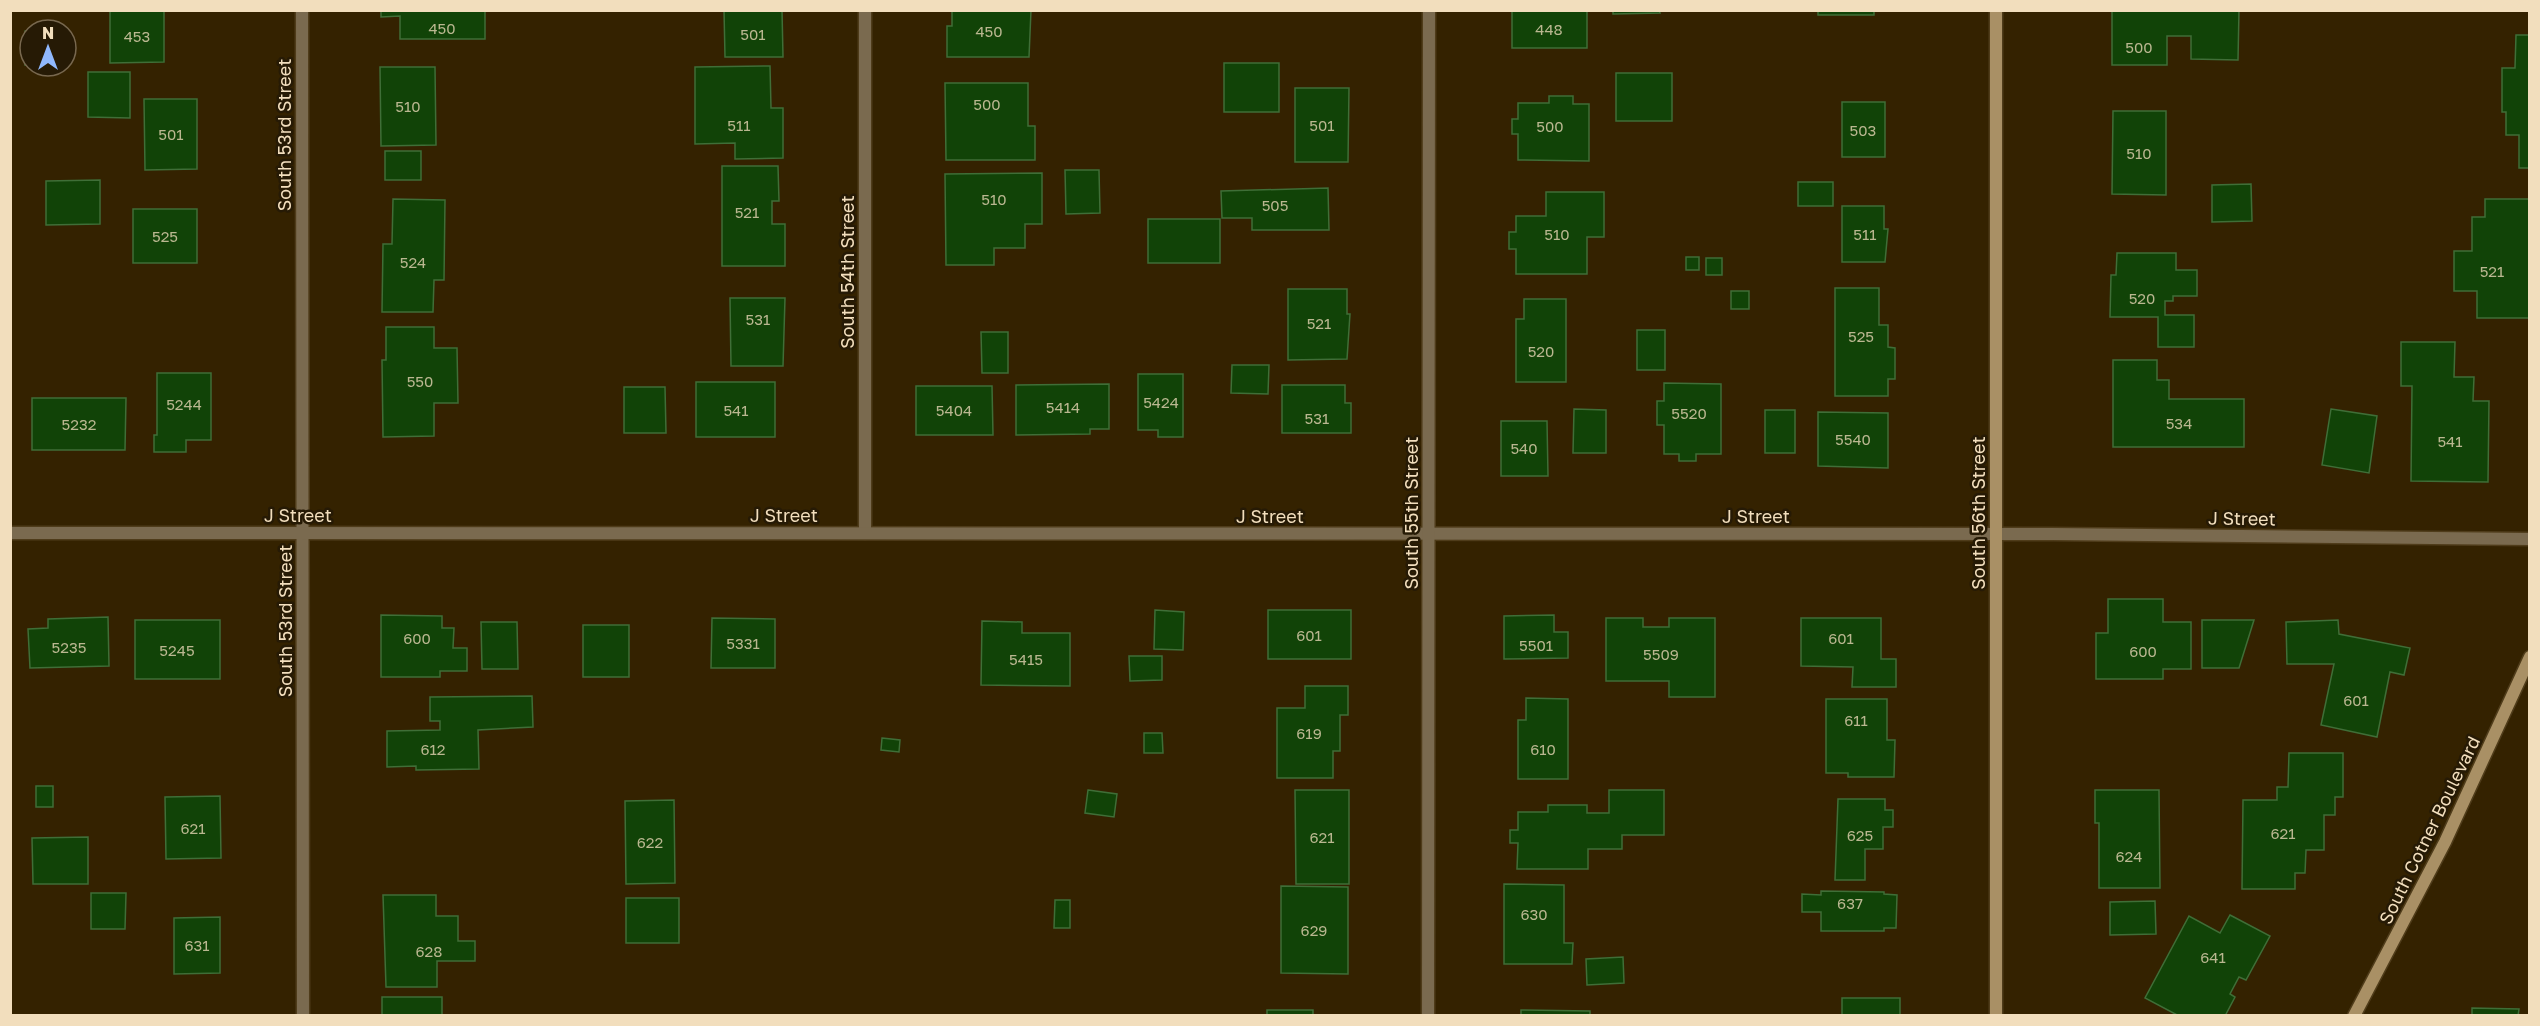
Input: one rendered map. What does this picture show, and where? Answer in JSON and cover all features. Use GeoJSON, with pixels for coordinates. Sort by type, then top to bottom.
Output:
{"type":"FeatureCollection","features":[{"type":"Feature","properties":{"kind":"main road","name":"South 56th Street"},"geometry":{"type":"LineString","coordinates":[[1996,10],[1996,1016]]}},
{"type":"Feature","properties":{"kind":"main road","name":"South Cotner Boulevard"},"geometry":{"type":"LineString","coordinates":[[2354,1016],[2445,842],[2529,657]]}},
{"type":"Feature","properties":{"kind":"street","name":"South 53rd Street"},"geometry":{"type":"LineString","coordinates":[[302,10],[303,1016]]}},
{"type":"Feature","properties":{"kind":"street","name":"South 54th Street"},"geometry":{"type":"LineString","coordinates":[[865,10],[865,533]]}},
{"type":"Feature","properties":{"kind":"street","name":"South 55th Street"},"geometry":{"type":"LineString","coordinates":[[1428,1016],[1429,10]]}},
{"type":"Feature","properties":{"kind":"street","name":"J Street"},"geometry":{"type":"LineString","coordinates":[[10,533],[1996,534],[2529,539]]}},
{"type":"Feature","properties":{"kind":"building"},"geometry":{"type":"Polygon","coordinates":[[[110,10],[164,10],[164,62],[110,63],[110,10]]]}},
{"type":"Feature","properties":{"kind":"building"},"geometry":{"type":"Polygon","coordinates":[[[381,10],[485,10],[485,39],[400,39],[400,16],[381,17],[381,10]]]}},
{"type":"Feature","properties":{"kind":"building"},"geometry":{"type":"Polygon","coordinates":[[[724,10],[782,10],[783,57],[725,57],[724,10]]]}},
{"type":"Feature","properties":{"kind":"building"},"geometry":{"type":"Polygon","coordinates":[[[952,10],[1031,10],[1029,57],[947,57],[947,26],[952,26],[952,10]]]}},
{"type":"Feature","properties":{"kind":"building"},"geometry":{"type":"Polygon","coordinates":[[[1512,10],[1587,10],[1587,48],[1512,48],[1512,10]]]}},
{"type":"Feature","properties":{"kind":"building"},"geometry":{"type":"Polygon","coordinates":[[[1613,10],[1659,10],[1660,13],[1613,14],[1613,10]]]}},
{"type":"Feature","properties":{"kind":"building"},"geometry":{"type":"Polygon","coordinates":[[[1818,10],[1874,10],[1874,15],[1818,15],[1818,10]]]}},
{"type":"Feature","properties":{"kind":"building"},"geometry":{"type":"Polygon","coordinates":[[[2112,10],[2239,10],[2238,60],[2191,59],[2191,36],[2167,36],[2167,65],[2112,65],[2112,10]]]}},
{"type":"Feature","properties":{"kind":"building"},"geometry":{"type":"Polygon","coordinates":[[[2516,35],[2530,35],[2530,168],[2519,168],[2519,135],[2506,135],[2506,112],[2502,112],[2502,68],[2515,68],[2516,35]]]}},
{"type":"Feature","properties":{"kind":"building"},"geometry":{"type":"Polygon","coordinates":[[[1224,63],[1279,63],[1279,112],[1224,112],[1224,63]]]}},
{"type":"Feature","properties":{"kind":"building"},"geometry":{"type":"Polygon","coordinates":[[[770,66],[771,108],[783,108],[783,158],[735,159],[735,143],[695,144],[695,67],[770,66]]]}},
{"type":"Feature","properties":{"kind":"building"},"geometry":{"type":"Polygon","coordinates":[[[380,67],[435,67],[436,145],[381,146],[380,67]]]}},
{"type":"Feature","properties":{"kind":"building"},"geometry":{"type":"Polygon","coordinates":[[[88,72],[130,72],[130,118],[88,117],[88,72]]]}},
{"type":"Feature","properties":{"kind":"building"},"geometry":{"type":"Polygon","coordinates":[[[1616,73],[1672,73],[1672,121],[1616,121],[1616,73]]]}},
{"type":"Feature","properties":{"kind":"building"},"geometry":{"type":"Polygon","coordinates":[[[945,83],[1028,83],[1028,126],[1035,126],[1035,160],[946,160],[945,83]]]}},
{"type":"Feature","properties":{"kind":"building"},"geometry":{"type":"Polygon","coordinates":[[[1295,88],[1349,88],[1348,162],[1295,162],[1295,88]]]}},
{"type":"Feature","properties":{"kind":"building"},"geometry":{"type":"Polygon","coordinates":[[[1549,96],[1573,96],[1573,104],[1589,104],[1589,161],[1518,160],[1518,134],[1512,134],[1512,119],[1518,119],[1518,103],[1549,103],[1549,96]]]}},
{"type":"Feature","properties":{"kind":"building"},"geometry":{"type":"Polygon","coordinates":[[[144,99],[197,99],[197,169],[145,170],[144,99]]]}},
{"type":"Feature","properties":{"kind":"building"},"geometry":{"type":"Polygon","coordinates":[[[1842,102],[1885,102],[1885,157],[1842,157],[1842,102]]]}},
{"type":"Feature","properties":{"kind":"building"},"geometry":{"type":"Polygon","coordinates":[[[2113,111],[2166,111],[2166,195],[2112,194],[2113,111]]]}},
{"type":"Feature","properties":{"kind":"building"},"geometry":{"type":"Polygon","coordinates":[[[385,151],[421,151],[421,180],[385,180],[385,151]]]}},
{"type":"Feature","properties":{"kind":"building"},"geometry":{"type":"Polygon","coordinates":[[[722,166],[778,166],[779,201],[772,201],[772,224],[785,224],[785,266],[722,266],[722,166]]]}},
{"type":"Feature","properties":{"kind":"building"},"geometry":{"type":"Polygon","coordinates":[[[1065,170],[1099,170],[1100,213],[1066,214],[1065,170]]]}},
{"type":"Feature","properties":{"kind":"building"},"geometry":{"type":"Polygon","coordinates":[[[1042,173],[1042,224],[1025,224],[1025,248],[994,248],[994,265],[946,265],[945,174],[1042,173]]]}},
{"type":"Feature","properties":{"kind":"building"},"geometry":{"type":"Polygon","coordinates":[[[100,180],[100,224],[46,225],[46,181],[100,180]]]}},
{"type":"Feature","properties":{"kind":"building"},"geometry":{"type":"Polygon","coordinates":[[[1798,182],[1833,182],[1833,206],[1798,206],[1798,182]]]}},
{"type":"Feature","properties":{"kind":"building"},"geometry":{"type":"Polygon","coordinates":[[[2251,184],[2252,221],[2212,222],[2212,185],[2251,184]]]}},
{"type":"Feature","properties":{"kind":"building"},"geometry":{"type":"Polygon","coordinates":[[[1328,188],[1329,230],[1252,230],[1252,218],[1222,218],[1221,191],[1328,188]]]}},
{"type":"Feature","properties":{"kind":"building"},"geometry":{"type":"Polygon","coordinates":[[[1546,192],[1604,192],[1604,237],[1587,237],[1587,274],[1516,274],[1516,249],[1509,249],[1509,232],[1516,232],[1516,216],[1546,216],[1546,192]]]}},
{"type":"Feature","properties":{"kind":"building"},"geometry":{"type":"Polygon","coordinates":[[[393,199],[445,200],[444,280],[434,280],[433,312],[382,312],[383,244],[392,244],[393,199]]]}},
{"type":"Feature","properties":{"kind":"building"},"geometry":{"type":"Polygon","coordinates":[[[2485,199],[2530,199],[2530,318],[2477,318],[2477,291],[2454,291],[2454,251],[2472,251],[2472,217],[2485,217],[2485,199]]]}},
{"type":"Feature","properties":{"kind":"building"},"geometry":{"type":"Polygon","coordinates":[[[1842,206],[1884,206],[1884,229],[1888,229],[1885,262],[1842,262],[1842,206]]]}},
{"type":"Feature","properties":{"kind":"building"},"geometry":{"type":"Polygon","coordinates":[[[133,209],[197,209],[197,263],[133,263],[133,209]]]}},
{"type":"Feature","properties":{"kind":"building"},"geometry":{"type":"Polygon","coordinates":[[[1148,219],[1220,219],[1220,263],[1148,263],[1148,219]]]}},
{"type":"Feature","properties":{"kind":"building"},"geometry":{"type":"Polygon","coordinates":[[[2117,253],[2176,253],[2176,270],[2197,270],[2197,296],[2173,296],[2173,301],[2165,301],[2165,315],[2194,315],[2194,347],[2158,347],[2158,317],[2110,317],[2111,275],[2116,275],[2117,253]]]}},
{"type":"Feature","properties":{"kind":"building"},"geometry":{"type":"Polygon","coordinates":[[[1686,257],[1699,257],[1699,270],[1686,270],[1686,257]]]}},
{"type":"Feature","properties":{"kind":"building"},"geometry":{"type":"Polygon","coordinates":[[[1706,258],[1722,258],[1722,275],[1706,275],[1706,258]]]}},
{"type":"Feature","properties":{"kind":"building"},"geometry":{"type":"Polygon","coordinates":[[[1835,288],[1879,288],[1879,325],[1888,325],[1888,347],[1895,348],[1895,379],[1888,379],[1888,396],[1835,396],[1835,288]]]}},
{"type":"Feature","properties":{"kind":"building"},"geometry":{"type":"Polygon","coordinates":[[[1288,289],[1347,289],[1347,314],[1350,314],[1347,359],[1288,360],[1288,289]]]}},
{"type":"Feature","properties":{"kind":"building"},"geometry":{"type":"Polygon","coordinates":[[[1731,291],[1749,291],[1749,309],[1731,309],[1731,291]]]}},
{"type":"Feature","properties":{"kind":"building"},"geometry":{"type":"Polygon","coordinates":[[[730,298],[785,298],[783,366],[731,366],[730,298]]]}},
{"type":"Feature","properties":{"kind":"building"},"geometry":{"type":"Polygon","coordinates":[[[1524,299],[1566,299],[1566,382],[1516,382],[1516,319],[1524,319],[1524,299]]]}},
{"type":"Feature","properties":{"kind":"building"},"geometry":{"type":"Polygon","coordinates":[[[386,327],[434,327],[434,348],[457,348],[458,403],[434,403],[434,436],[383,437],[382,360],[386,360],[386,327]]]}},
{"type":"Feature","properties":{"kind":"building"},"geometry":{"type":"Polygon","coordinates":[[[1637,330],[1665,330],[1665,370],[1637,370],[1637,330]]]}},
{"type":"Feature","properties":{"kind":"building"},"geometry":{"type":"Polygon","coordinates":[[[981,332],[1008,332],[1008,373],[982,373],[981,332]]]}},
{"type":"Feature","properties":{"kind":"building"},"geometry":{"type":"Polygon","coordinates":[[[2401,342],[2455,342],[2454,377],[2474,377],[2473,401],[2489,401],[2488,482],[2411,481],[2412,386],[2401,386],[2401,342]]]}},
{"type":"Feature","properties":{"kind":"building"},"geometry":{"type":"Polygon","coordinates":[[[2113,360],[2157,360],[2157,380],[2169,380],[2169,399],[2244,399],[2244,447],[2113,447],[2113,360]]]}},
{"type":"Feature","properties":{"kind":"building"},"geometry":{"type":"Polygon","coordinates":[[[1232,365],[1269,365],[1268,394],[1231,393],[1232,365]]]}},
{"type":"Feature","properties":{"kind":"building"},"geometry":{"type":"Polygon","coordinates":[[[157,373],[211,373],[211,440],[186,440],[186,452],[154,452],[154,435],[157,435],[157,373]]]}},
{"type":"Feature","properties":{"kind":"building"},"geometry":{"type":"Polygon","coordinates":[[[1138,374],[1183,374],[1183,437],[1158,437],[1158,430],[1138,430],[1138,374]]]}},
{"type":"Feature","properties":{"kind":"building"},"geometry":{"type":"Polygon","coordinates":[[[696,382],[775,382],[775,437],[696,437],[696,382]]]}},
{"type":"Feature","properties":{"kind":"building"},"geometry":{"type":"Polygon","coordinates":[[[1664,383],[1721,384],[1721,454],[1696,454],[1696,461],[1679,461],[1679,454],[1664,454],[1664,425],[1657,425],[1657,401],[1664,401],[1664,383]]]}},
{"type":"Feature","properties":{"kind":"building"},"geometry":{"type":"Polygon","coordinates":[[[1109,384],[1109,429],[1090,429],[1090,434],[1016,435],[1016,385],[1109,384]]]}},
{"type":"Feature","properties":{"kind":"building"},"geometry":{"type":"Polygon","coordinates":[[[1282,385],[1345,385],[1345,403],[1351,403],[1351,433],[1282,433],[1282,385]]]}},
{"type":"Feature","properties":{"kind":"building"},"geometry":{"type":"Polygon","coordinates":[[[916,386],[992,386],[993,435],[916,435],[916,386]]]}},
{"type":"Feature","properties":{"kind":"building"},"geometry":{"type":"Polygon","coordinates":[[[624,387],[665,387],[666,433],[624,433],[624,387]]]}},
{"type":"Feature","properties":{"kind":"building"},"geometry":{"type":"Polygon","coordinates":[[[32,398],[126,398],[125,450],[32,450],[32,398]]]}},
{"type":"Feature","properties":{"kind":"building"},"geometry":{"type":"Polygon","coordinates":[[[1574,409],[1606,410],[1606,453],[1573,453],[1574,409]]]}},
{"type":"Feature","properties":{"kind":"building"},"geometry":{"type":"Polygon","coordinates":[[[2331,409],[2377,416],[2369,473],[2322,465],[2331,409]]]}},
{"type":"Feature","properties":{"kind":"building"},"geometry":{"type":"Polygon","coordinates":[[[1765,410],[1795,410],[1795,453],[1765,453],[1765,410]]]}},
{"type":"Feature","properties":{"kind":"building"},"geometry":{"type":"Polygon","coordinates":[[[1818,412],[1888,413],[1888,468],[1818,466],[1818,412]]]}},
{"type":"Feature","properties":{"kind":"building"},"geometry":{"type":"Polygon","coordinates":[[[1501,421],[1547,421],[1548,476],[1501,476],[1501,421]]]}},
{"type":"Feature","properties":{"kind":"building"},"geometry":{"type":"Polygon","coordinates":[[[2108,599],[2163,599],[2163,622],[2191,622],[2191,669],[2163,669],[2163,679],[2096,679],[2096,633],[2108,633],[2108,599]]]}},
{"type":"Feature","properties":{"kind":"building"},"geometry":{"type":"Polygon","coordinates":[[[1155,610],[1184,612],[1183,650],[1154,649],[1155,610]]]}},
{"type":"Feature","properties":{"kind":"building"},"geometry":{"type":"Polygon","coordinates":[[[1268,610],[1351,610],[1351,659],[1268,659],[1268,610]]]}},
{"type":"Feature","properties":{"kind":"building"},"geometry":{"type":"Polygon","coordinates":[[[381,615],[442,616],[442,628],[454,628],[453,648],[467,648],[467,671],[440,671],[440,677],[381,677],[381,615]]]}},
{"type":"Feature","properties":{"kind":"building"},"geometry":{"type":"Polygon","coordinates":[[[1554,615],[1554,632],[1568,632],[1568,658],[1504,659],[1504,616],[1554,615]]]}},
{"type":"Feature","properties":{"kind":"building"},"geometry":{"type":"Polygon","coordinates":[[[108,617],[109,666],[30,668],[28,629],[48,628],[48,619],[108,617]]]}},
{"type":"Feature","properties":{"kind":"building"},"geometry":{"type":"Polygon","coordinates":[[[712,618],[775,619],[775,668],[711,668],[712,618]]]}},
{"type":"Feature","properties":{"kind":"building"},"geometry":{"type":"Polygon","coordinates":[[[1606,618],[1643,618],[1643,627],[1669,627],[1669,618],[1715,618],[1715,697],[1669,697],[1669,681],[1606,681],[1606,618]]]}},
{"type":"Feature","properties":{"kind":"building"},"geometry":{"type":"Polygon","coordinates":[[[1801,618],[1881,618],[1881,659],[1896,659],[1896,687],[1852,687],[1853,667],[1801,666],[1801,618]]]}},
{"type":"Feature","properties":{"kind":"building"},"geometry":{"type":"Polygon","coordinates":[[[135,620],[220,620],[220,679],[135,679],[135,620]]]}},
{"type":"Feature","properties":{"kind":"building"},"geometry":{"type":"Polygon","coordinates":[[[2202,620],[2254,620],[2239,668],[2202,668],[2202,620]]]}},
{"type":"Feature","properties":{"kind":"building"},"geometry":{"type":"Polygon","coordinates":[[[2338,620],[2339,634],[2410,648],[2404,675],[2390,672],[2377,737],[2321,725],[2334,664],[2287,664],[2286,622],[2338,620]]]}},
{"type":"Feature","properties":{"kind":"building"},"geometry":{"type":"Polygon","coordinates":[[[982,621],[1022,622],[1022,633],[1070,633],[1070,686],[981,685],[982,621]]]}},
{"type":"Feature","properties":{"kind":"building"},"geometry":{"type":"Polygon","coordinates":[[[481,622],[517,622],[518,669],[482,669],[481,622]]]}},
{"type":"Feature","properties":{"kind":"building"},"geometry":{"type":"Polygon","coordinates":[[[583,625],[629,625],[629,677],[583,677],[583,625]]]}},
{"type":"Feature","properties":{"kind":"building"},"geometry":{"type":"Polygon","coordinates":[[[1129,656],[1162,656],[1162,680],[1130,681],[1129,656]]]}},
{"type":"Feature","properties":{"kind":"building"},"geometry":{"type":"Polygon","coordinates":[[[1305,686],[1348,686],[1348,715],[1340,715],[1340,751],[1333,751],[1333,778],[1277,778],[1277,708],[1305,708],[1305,686]]]}},
{"type":"Feature","properties":{"kind":"building"},"geometry":{"type":"Polygon","coordinates":[[[532,696],[533,727],[478,730],[479,769],[416,770],[416,766],[387,767],[387,731],[440,730],[440,721],[430,721],[430,697],[532,696]]]}},
{"type":"Feature","properties":{"kind":"building"},"geometry":{"type":"Polygon","coordinates":[[[1526,698],[1568,699],[1568,779],[1518,779],[1518,720],[1526,720],[1526,698]]]}},
{"type":"Feature","properties":{"kind":"building"},"geometry":{"type":"Polygon","coordinates":[[[1826,699],[1887,699],[1887,740],[1895,740],[1894,777],[1848,777],[1848,773],[1826,773],[1826,699]]]}},
{"type":"Feature","properties":{"kind":"building"},"geometry":{"type":"Polygon","coordinates":[[[1144,733],[1162,733],[1163,753],[1144,753],[1144,733]]]}},
{"type":"Feature","properties":{"kind":"building"},"geometry":{"type":"Polygon","coordinates":[[[882,738],[900,740],[899,752],[881,750],[882,738]]]}},
{"type":"Feature","properties":{"kind":"building"},"geometry":{"type":"Polygon","coordinates":[[[2289,753],[2343,753],[2343,797],[2335,797],[2335,815],[2324,815],[2324,850],[2306,850],[2305,873],[2295,873],[2295,889],[2242,889],[2243,800],[2277,800],[2277,787],[2288,787],[2289,753]]]}},
{"type":"Feature","properties":{"kind":"building"},"geometry":{"type":"Polygon","coordinates":[[[36,786],[53,786],[53,807],[36,807],[36,786]]]}},
{"type":"Feature","properties":{"kind":"building"},"geometry":{"type":"Polygon","coordinates":[[[1088,790],[1117,794],[1114,817],[1085,813],[1088,790]]]}},
{"type":"Feature","properties":{"kind":"building"},"geometry":{"type":"Polygon","coordinates":[[[1295,790],[1349,790],[1349,884],[1296,884],[1295,790]]]}},
{"type":"Feature","properties":{"kind":"building"},"geometry":{"type":"Polygon","coordinates":[[[1609,790],[1664,790],[1664,835],[1622,835],[1622,849],[1588,849],[1588,869],[1517,869],[1518,843],[1510,843],[1510,830],[1518,830],[1518,812],[1548,812],[1548,805],[1587,805],[1587,813],[1609,813],[1609,790]]]}},
{"type":"Feature","properties":{"kind":"building"},"geometry":{"type":"Polygon","coordinates":[[[2095,790],[2159,790],[2160,888],[2099,888],[2099,823],[2095,823],[2095,790]]]}},
{"type":"Feature","properties":{"kind":"building"},"geometry":{"type":"Polygon","coordinates":[[[220,796],[221,858],[166,859],[165,797],[220,796]]]}},
{"type":"Feature","properties":{"kind":"building"},"geometry":{"type":"Polygon","coordinates":[[[1838,799],[1885,799],[1885,810],[1893,810],[1893,827],[1883,827],[1883,849],[1865,849],[1865,880],[1835,880],[1838,799]]]}},
{"type":"Feature","properties":{"kind":"building"},"geometry":{"type":"Polygon","coordinates":[[[674,800],[675,883],[626,884],[625,801],[674,800]]]}},
{"type":"Feature","properties":{"kind":"building"},"geometry":{"type":"Polygon","coordinates":[[[88,837],[88,884],[33,884],[32,838],[88,837]]]}},
{"type":"Feature","properties":{"kind":"building"},"geometry":{"type":"Polygon","coordinates":[[[1504,884],[1564,885],[1564,943],[1573,943],[1572,964],[1504,964],[1504,884]]]}},
{"type":"Feature","properties":{"kind":"building"},"geometry":{"type":"Polygon","coordinates":[[[1281,886],[1348,887],[1348,974],[1281,973],[1281,886]]]}},
{"type":"Feature","properties":{"kind":"building"},"geometry":{"type":"Polygon","coordinates":[[[1821,891],[1884,892],[1884,894],[1897,895],[1896,928],[1884,928],[1884,931],[1821,931],[1821,912],[1802,912],[1802,894],[1821,895],[1821,891]]]}},
{"type":"Feature","properties":{"kind":"building"},"geometry":{"type":"Polygon","coordinates":[[[91,893],[126,893],[125,929],[91,929],[91,893]]]}},
{"type":"Feature","properties":{"kind":"building"},"geometry":{"type":"Polygon","coordinates":[[[383,895],[436,895],[436,916],[458,916],[458,941],[475,941],[475,961],[437,961],[437,987],[386,987],[383,895]]]}},
{"type":"Feature","properties":{"kind":"building"},"geometry":{"type":"Polygon","coordinates":[[[626,898],[679,898],[679,943],[626,943],[626,898]]]}},
{"type":"Feature","properties":{"kind":"building"},"geometry":{"type":"Polygon","coordinates":[[[1055,900],[1070,900],[1070,928],[1054,928],[1055,900]]]}},
{"type":"Feature","properties":{"kind":"building"},"geometry":{"type":"Polygon","coordinates":[[[2155,901],[2156,934],[2110,935],[2110,902],[2155,901]]]}},
{"type":"Feature","properties":{"kind":"building"},"geometry":{"type":"Polygon","coordinates":[[[2230,915],[2270,936],[2246,980],[2239,977],[2230,994],[2235,997],[2225,1016],[2179,1016],[2145,998],[2189,916],[2220,933],[2230,915]]]}},
{"type":"Feature","properties":{"kind":"building"},"geometry":{"type":"Polygon","coordinates":[[[220,917],[220,973],[174,974],[174,918],[220,917]]]}},
{"type":"Feature","properties":{"kind":"building"},"geometry":{"type":"Polygon","coordinates":[[[1623,957],[1624,983],[1587,985],[1586,959],[1623,957]]]}},
{"type":"Feature","properties":{"kind":"building"},"geometry":{"type":"Polygon","coordinates":[[[382,997],[442,997],[442,1016],[382,1016],[382,997]]]}},
{"type":"Feature","properties":{"kind":"building"},"geometry":{"type":"Polygon","coordinates":[[[1842,998],[1900,998],[1900,1016],[1842,1016],[1842,998]]]}},
{"type":"Feature","properties":{"kind":"building"},"geometry":{"type":"Polygon","coordinates":[[[2472,1008],[2519,1009],[2518,1016],[2472,1016],[2472,1008]]]}},
{"type":"Feature","properties":{"kind":"building"},"geometry":{"type":"Polygon","coordinates":[[[1267,1010],[1313,1010],[1313,1016],[1267,1016],[1267,1010]]]}},
{"type":"Feature","properties":{"kind":"building"},"geometry":{"type":"Polygon","coordinates":[[[1521,1010],[1590,1011],[1590,1016],[1521,1016],[1521,1010]]]}}]}
